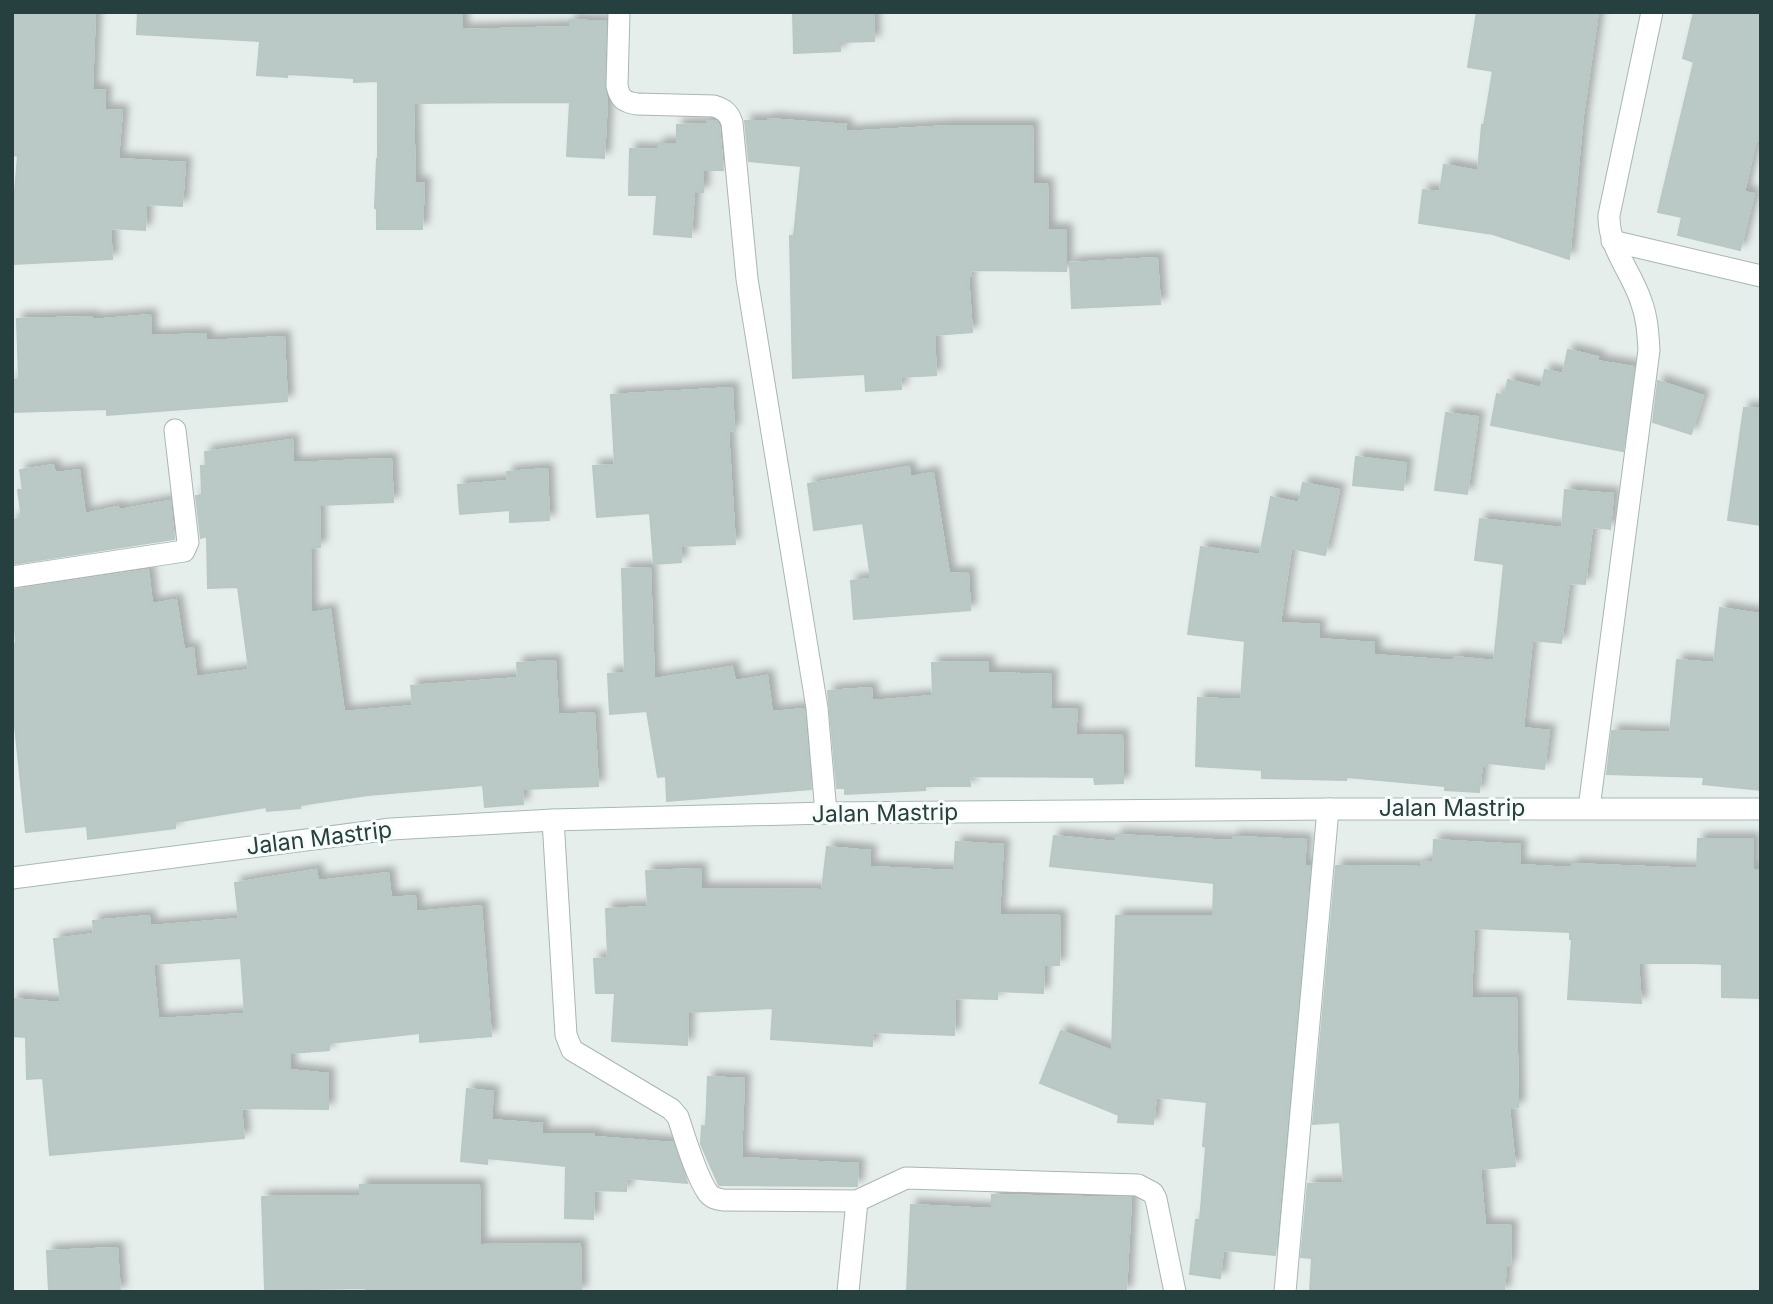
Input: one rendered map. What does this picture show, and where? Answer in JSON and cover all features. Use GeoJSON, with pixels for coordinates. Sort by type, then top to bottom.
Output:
{"type":"FeatureCollection","features":[{"type":"Feature","properties":{"kind":"street"},"geometry":{"type":"LineString","coordinates":[[619,12],[617,86],[620,97],[626,103],[714,106],[729,115],[732,123],[747,279],[817,708],[826,813]]}},
{"type":"Feature","properties":{"kind":"street"},"geometry":{"type":"LineString","coordinates":[[1589,808],[1649,350],[1641,299],[1608,228],[1610,207],[1652,12]]}},
{"type":"Feature","properties":{"kind":"street"},"geometry":{"type":"LineString","coordinates":[[1612,241],[1761,276]]}},
{"type":"Feature","properties":{"kind":"street"},"geometry":{"type":"LineString","coordinates":[[12,578],[184,551],[188,542],[175,430]]}},
{"type":"Feature","properties":{"kind":"street"},"geometry":{"type":"LineString","coordinates":[[1285,1292],[1328,809]]}},
{"type":"Feature","properties":{"kind":"street","name":"Jalan Mastrip"},"geometry":{"type":"LineString","coordinates":[[12,878],[391,829],[553,820],[826,813],[1761,809]]}},
{"type":"Feature","properties":{"kind":"street"},"geometry":{"type":"LineString","coordinates":[[553,820],[566,1035],[572,1050],[671,1109],[678,1117],[702,1182],[714,1198],[858,1201],[906,1178],[1138,1185],[1153,1193],[1156,1199],[1175,1292]]}},
{"type":"Feature","properties":{"kind":"street"},"geometry":{"type":"LineString","coordinates":[[848,1292],[858,1201]]}},
{"type":"Feature","properties":{"kind":"building"},"geometry":{"type":"Polygon","coordinates":[[[12,12],[95,12],[92,90],[105,91],[104,110],[122,111],[118,159],[185,163],[182,206],[146,204],[145,230],[110,228],[112,259],[13,264],[12,225],[18,156],[12,155],[12,12]]]}},
{"type":"Feature","properties":{"kind":"building"},"geometry":{"type":"Polygon","coordinates":[[[138,12],[462,13],[462,30],[570,27],[570,20],[606,22],[604,86],[607,100],[604,158],[567,156],[570,102],[413,103],[415,183],[424,183],[422,229],[377,229],[375,208],[378,81],[354,82],[354,78],[287,74],[287,77],[257,75],[260,41],[137,34],[138,12]]]}},
{"type":"Feature","properties":{"kind":"building"},"geometry":{"type":"Polygon","coordinates":[[[793,12],[873,12],[874,41],[840,42],[840,51],[794,53],[793,12]]]}},
{"type":"Feature","properties":{"kind":"building"},"geometry":{"type":"Polygon","coordinates":[[[1477,12],[1598,12],[1583,115],[1569,259],[1493,234],[1419,223],[1423,190],[1440,192],[1444,165],[1478,171],[1482,125],[1493,71],[1468,67],[1477,12]]]}},
{"type":"Feature","properties":{"kind":"building"},"geometry":{"type":"Polygon","coordinates":[[[1694,12],[1761,12],[1761,141],[1756,140],[1744,192],[1754,194],[1740,250],[1678,235],[1682,217],[1658,212],[1694,62],[1683,58],[1694,12]]]}},
{"type":"Feature","properties":{"kind":"building"},"geometry":{"type":"Polygon","coordinates":[[[768,119],[846,125],[845,132],[950,126],[1032,126],[1033,184],[1047,184],[1048,230],[1066,230],[1066,271],[970,270],[971,276],[968,276],[972,332],[934,335],[936,375],[900,377],[901,389],[866,391],[865,374],[793,378],[790,236],[794,236],[801,166],[749,161],[745,121],[768,119]]]}},
{"type":"Feature","properties":{"kind":"building"},"geometry":{"type":"Polygon","coordinates":[[[707,121],[716,121],[719,126],[723,170],[703,170],[703,192],[694,192],[691,237],[654,234],[657,195],[629,195],[630,149],[658,150],[658,144],[677,144],[677,125],[707,124],[707,121]]]}},
{"type":"Feature","properties":{"kind":"building"},"geometry":{"type":"Polygon","coordinates":[[[1157,258],[1160,304],[1072,308],[1070,263],[1157,258]]]}},
{"type":"Feature","properties":{"kind":"building"},"geometry":{"type":"Polygon","coordinates":[[[150,315],[151,336],[206,334],[206,341],[284,337],[287,401],[107,415],[107,409],[12,412],[12,380],[19,380],[17,319],[92,317],[92,320],[150,315]]]}},
{"type":"Feature","properties":{"kind":"building"},"geometry":{"type":"Polygon","coordinates":[[[1568,350],[1598,357],[1597,361],[1634,367],[1623,451],[1491,425],[1497,394],[1505,396],[1508,380],[1541,388],[1545,370],[1563,374],[1568,350]]]}},
{"type":"Feature","properties":{"kind":"building"},"geometry":{"type":"Polygon","coordinates":[[[1658,381],[1703,396],[1691,434],[1653,422],[1658,381]]]}},
{"type":"Feature","properties":{"kind":"building"},"geometry":{"type":"Polygon","coordinates":[[[732,388],[734,430],[728,431],[735,544],[680,546],[681,562],[654,564],[650,513],[597,517],[593,466],[615,465],[611,395],[732,388]]]}},
{"type":"Feature","properties":{"kind":"building"},"geometry":{"type":"Polygon","coordinates":[[[1744,408],[1761,409],[1761,525],[1728,520],[1744,408]]]}},
{"type":"Feature","properties":{"kind":"building"},"geometry":{"type":"Polygon","coordinates":[[[1446,413],[1478,417],[1467,494],[1435,490],[1446,413]]]}},
{"type":"Feature","properties":{"kind":"building"},"geometry":{"type":"Polygon","coordinates":[[[292,440],[293,463],[391,459],[393,502],[319,505],[320,547],[310,548],[311,613],[330,610],[344,712],[413,706],[411,686],[518,678],[517,663],[555,661],[558,715],[594,713],[598,786],[522,789],[523,804],[485,807],[483,785],[368,795],[300,805],[300,808],[267,811],[266,807],[175,822],[175,828],[88,839],[87,826],[26,832],[12,697],[12,644],[16,643],[12,590],[148,570],[152,604],[176,600],[184,650],[193,648],[196,677],[249,670],[238,587],[208,588],[207,536],[201,538],[196,496],[202,495],[201,466],[206,466],[205,452],[292,440]]]}},
{"type":"Feature","properties":{"kind":"building"},"geometry":{"type":"Polygon","coordinates":[[[1356,457],[1406,463],[1403,490],[1353,485],[1356,457]]]}},
{"type":"Feature","properties":{"kind":"building"},"geometry":{"type":"Polygon","coordinates":[[[53,465],[55,473],[79,470],[85,514],[170,501],[174,539],[12,564],[12,520],[22,519],[18,490],[23,490],[20,470],[53,465]]]}},
{"type":"Feature","properties":{"kind":"building"},"geometry":{"type":"Polygon","coordinates":[[[909,467],[910,477],[933,473],[949,574],[968,573],[970,610],[854,619],[851,581],[871,579],[863,523],[814,530],[808,484],[909,467]]]}},
{"type":"Feature","properties":{"kind":"building"},"geometry":{"type":"Polygon","coordinates":[[[547,469],[549,520],[510,522],[510,510],[460,514],[458,485],[508,481],[507,472],[547,469]]]}},
{"type":"Feature","properties":{"kind":"building"},"geometry":{"type":"Polygon","coordinates":[[[1303,483],[1339,490],[1325,555],[1291,548],[1280,623],[1319,625],[1318,639],[1374,643],[1374,655],[1454,661],[1455,657],[1494,661],[1504,564],[1475,560],[1480,519],[1562,528],[1565,490],[1613,494],[1610,529],[1592,527],[1585,584],[1569,583],[1561,643],[1532,640],[1523,728],[1549,731],[1544,769],[1488,763],[1487,766],[1482,765],[1479,792],[1445,790],[1445,786],[1347,777],[1346,780],[1262,778],[1262,770],[1196,766],[1198,698],[1241,700],[1245,641],[1188,634],[1201,547],[1260,555],[1271,497],[1299,503],[1303,483]]]}},
{"type":"Feature","properties":{"kind":"building"},"geometry":{"type":"Polygon","coordinates":[[[650,568],[654,679],[732,667],[735,681],[767,676],[772,712],[804,709],[811,789],[667,801],[666,776],[658,777],[647,711],[610,714],[608,674],[625,673],[622,569],[650,568]]]}},
{"type":"Feature","properties":{"kind":"building"},"geometry":{"type":"Polygon","coordinates":[[[1720,608],[1761,614],[1761,790],[1703,784],[1704,777],[1607,774],[1612,731],[1670,733],[1677,660],[1714,663],[1720,608]]]}},
{"type":"Feature","properties":{"kind":"building"},"geometry":{"type":"Polygon","coordinates":[[[988,662],[988,673],[1051,675],[1050,709],[1077,710],[1075,736],[1122,735],[1123,783],[1095,784],[1094,777],[969,776],[970,786],[925,786],[925,790],[845,794],[845,788],[837,788],[828,691],[871,688],[872,701],[933,696],[932,663],[988,662]]]}},
{"type":"Feature","properties":{"kind":"building"},"geometry":{"type":"Polygon","coordinates":[[[1116,835],[1233,841],[1233,837],[1306,840],[1304,866],[1310,866],[1275,1255],[1223,1250],[1220,1278],[1190,1274],[1196,1220],[1200,1220],[1207,1102],[1156,1097],[1153,1124],[1118,1122],[1119,1115],[1040,1083],[1061,1031],[1112,1051],[1116,916],[1213,916],[1214,883],[1050,866],[1054,836],[1116,842],[1116,835]]]}},
{"type":"Feature","properties":{"kind":"building"},"geometry":{"type":"Polygon","coordinates":[[[1698,839],[1753,839],[1753,870],[1761,870],[1761,998],[1722,997],[1722,964],[1638,963],[1641,1003],[1568,999],[1572,939],[1570,932],[1474,928],[1471,998],[1516,998],[1518,1107],[1509,1108],[1515,1166],[1480,1169],[1485,1225],[1511,1226],[1510,1266],[1506,1266],[1504,1292],[1310,1292],[1312,1258],[1301,1257],[1308,1184],[1344,1183],[1340,1122],[1313,1124],[1336,866],[1421,867],[1422,862],[1433,863],[1434,840],[1520,845],[1519,865],[1572,868],[1572,864],[1697,869],[1698,839]]]}},
{"type":"Feature","properties":{"kind":"building"},"geometry":{"type":"Polygon","coordinates":[[[956,842],[1003,845],[999,915],[1060,916],[1059,965],[1044,965],[1043,993],[997,991],[997,999],[955,998],[954,1035],[873,1032],[872,1046],[771,1039],[773,1008],[688,1012],[687,1045],[612,1041],[615,993],[596,993],[594,959],[608,958],[606,909],[648,907],[646,871],[700,869],[701,889],[822,890],[827,847],[870,851],[869,867],[954,871],[956,842]]]}},
{"type":"Feature","properties":{"kind":"building"},"geometry":{"type":"Polygon","coordinates":[[[316,870],[318,881],[388,873],[391,898],[415,896],[416,912],[481,906],[491,1036],[420,1042],[420,1033],[329,1043],[329,1050],[290,1053],[290,1070],[328,1074],[328,1109],[241,1108],[244,1138],[50,1155],[43,1078],[27,1079],[26,1037],[12,1036],[12,999],[61,1003],[54,939],[94,934],[93,921],[149,916],[150,926],[239,919],[235,883],[316,870]],[[241,958],[153,964],[158,1019],[245,1014],[241,958]]]}},
{"type":"Feature","properties":{"kind":"building"},"geometry":{"type":"Polygon","coordinates":[[[708,1077],[744,1079],[741,1158],[858,1164],[857,1186],[719,1185],[701,1144],[702,1126],[706,1127],[708,1077]]]}},
{"type":"Feature","properties":{"kind":"building"},"geometry":{"type":"Polygon","coordinates":[[[467,1089],[493,1092],[491,1120],[542,1124],[541,1134],[594,1134],[594,1137],[673,1143],[687,1183],[627,1178],[626,1191],[594,1190],[593,1219],[565,1218],[566,1166],[487,1158],[487,1164],[461,1161],[467,1089]]]}},
{"type":"Feature","properties":{"kind":"building"},"geometry":{"type":"Polygon","coordinates":[[[360,1185],[479,1185],[480,1245],[580,1244],[581,1292],[366,1292],[366,1288],[265,1290],[262,1197],[360,1196],[360,1185]]]}},
{"type":"Feature","properties":{"kind":"building"},"geometry":{"type":"Polygon","coordinates":[[[992,1195],[1131,1198],[1126,1292],[907,1292],[911,1205],[992,1209],[992,1195]]]}},
{"type":"Feature","properties":{"kind":"building"},"geometry":{"type":"Polygon","coordinates":[[[117,1248],[120,1292],[49,1292],[47,1251],[117,1248]]]}}]}
